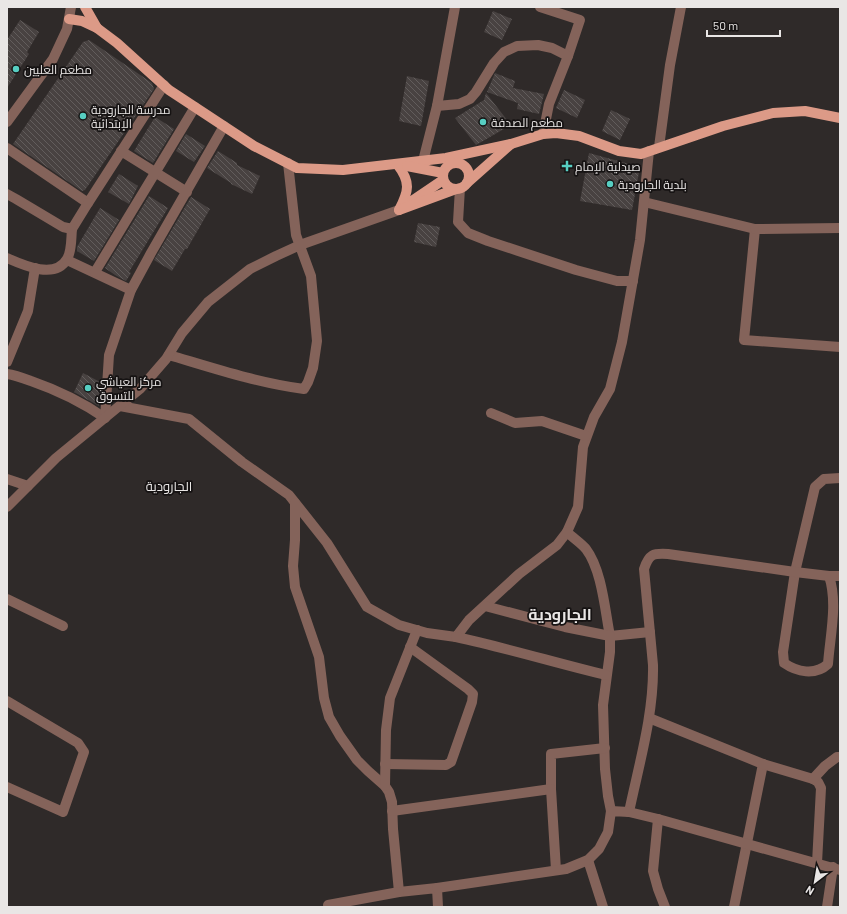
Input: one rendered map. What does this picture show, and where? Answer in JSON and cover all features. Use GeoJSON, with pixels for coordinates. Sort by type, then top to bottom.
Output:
{"type":"FeatureCollection","features":[{"type":"Feature","properties":{"kind":"main road"},"geometry":{"type":"LineString","coordinates":[[86,7],[97,28]]}},
{"type":"Feature","properties":{"kind":"main road"},"geometry":{"type":"LineString","coordinates":[[69,18],[82,21],[97,28],[164,85],[195,107],[254,146],[297,168],[343,170],[446,158],[511,144],[543,134],[556,133],[579,136],[619,151],[641,154],[723,126],[773,113],[805,111],[840,118]]}},
{"type":"Feature","properties":{"kind":"main road"},"geometry":{"type":"LineString","coordinates":[[399,210],[461,187],[511,144]]}},
{"type":"Feature","properties":{"kind":"main road"},"geometry":{"type":"LineString","coordinates":[[462,165],[473,152]]}},
{"type":"Feature","properties":{"kind":"main road"},"geometry":{"type":"LineString","coordinates":[[399,210],[443,177],[446,168],[450,165],[458,163],[468,171],[469,175],[461,187]]}},
{"type":"Feature","properties":{"kind":"main road"},"geometry":{"type":"LineString","coordinates":[[397,164],[443,177],[448,187],[461,187]]}},
{"type":"Feature","properties":{"kind":"main road"},"geometry":{"type":"LineString","coordinates":[[397,164],[405,177],[408,186],[406,197],[399,210]]}},
{"type":"Feature","properties":{"kind":"street"},"geometry":{"type":"LineString","coordinates":[[7,122],[53,58],[67,29],[71,7]]}},
{"type":"Feature","properties":{"kind":"street"},"geometry":{"type":"LineString","coordinates":[[423,161],[437,106],[455,7]]}},
{"type":"Feature","properties":{"kind":"street"},"geometry":{"type":"LineString","coordinates":[[540,7],[580,20],[568,56],[549,104],[543,134]]}},
{"type":"Feature","properties":{"kind":"street"},"geometry":{"type":"LineString","coordinates":[[659,147],[670,65],[681,7]]}},
{"type":"Feature","properties":{"kind":"street"},"geometry":{"type":"LineString","coordinates":[[437,106],[459,104],[470,99],[494,63],[504,52],[517,46],[538,45],[552,48],[568,56]]}},
{"type":"Feature","properties":{"kind":"street"},"geometry":{"type":"LineString","coordinates":[[7,258],[45,270],[61,266],[67,260],[72,229],[164,85]]}},
{"type":"Feature","properties":{"kind":"street"},"geometry":{"type":"LineString","coordinates":[[95,272],[195,107]]}},
{"type":"Feature","properties":{"kind":"street"},"geometry":{"type":"LineString","coordinates":[[105,418],[109,355],[131,290],[224,126]]}},
{"type":"Feature","properties":{"kind":"street"},"geometry":{"type":"LineString","coordinates":[[7,148],[88,203]]}},
{"type":"Feature","properties":{"kind":"street"},"geometry":{"type":"LineString","coordinates":[[121,151],[186,192]]}},
{"type":"Feature","properties":{"kind":"street"},"geometry":{"type":"LineString","coordinates":[[456,637],[469,620],[518,574],[557,545],[567,532],[578,507],[583,447],[594,417],[610,389],[622,342],[634,280],[649,151]]}},
{"type":"Feature","properties":{"kind":"street"},"geometry":{"type":"LineString","coordinates":[[169,355],[244,377],[304,389],[313,368],[317,341],[310,276],[296,235],[288,163]]}},
{"type":"Feature","properties":{"kind":"street"},"geometry":{"type":"LineString","coordinates":[[461,187],[458,222],[468,233],[488,242],[576,270],[617,281],[634,280]]}},
{"type":"Feature","properties":{"kind":"street"},"geometry":{"type":"LineString","coordinates":[[7,194],[63,227],[72,229]]}},
{"type":"Feature","properties":{"kind":"street"},"geometry":{"type":"LineString","coordinates":[[644,202],[755,229],[840,228]]}},
{"type":"Feature","properties":{"kind":"street"},"geometry":{"type":"LineString","coordinates":[[7,507],[56,458],[140,389],[169,355],[182,333],[208,302],[250,269],[300,245],[399,210]]}},
{"type":"Feature","properties":{"kind":"street"},"geometry":{"type":"LineString","coordinates":[[755,229],[744,340],[840,347]]}},
{"type":"Feature","properties":{"kind":"street"},"geometry":{"type":"LineString","coordinates":[[67,260],[131,290]]}},
{"type":"Feature","properties":{"kind":"street"},"geometry":{"type":"LineString","coordinates":[[7,362],[28,311],[35,268]]}},
{"type":"Feature","properties":{"kind":"street"},"geometry":{"type":"LineString","coordinates":[[7,374],[47,387],[88,407],[105,418]]}},
{"type":"Feature","properties":{"kind":"street"},"geometry":{"type":"LineString","coordinates":[[120,406],[189,419],[242,462],[289,495],[327,544],[368,607],[399,625],[427,633],[490,644],[606,675]]}},
{"type":"Feature","properties":{"kind":"street"},"geometry":{"type":"LineString","coordinates":[[491,413],[514,423],[542,421],[586,436]]}},
{"type":"Feature","properties":{"kind":"street"},"geometry":{"type":"LineString","coordinates":[[829,576],[834,601],[828,664],[822,670],[811,672],[791,668],[784,662],[783,652],[795,572],[815,488],[824,479],[840,478]]}},
{"type":"Feature","properties":{"kind":"street"},"geometry":{"type":"LineString","coordinates":[[7,479],[28,486]]}},
{"type":"Feature","properties":{"kind":"street"},"geometry":{"type":"LineString","coordinates":[[295,503],[295,540],[292,566],[296,587],[319,657],[324,698],[329,717],[357,760],[368,772],[385,786],[389,792],[400,892]]}},
{"type":"Feature","properties":{"kind":"street"},"geometry":{"type":"LineString","coordinates":[[328,905],[346,904],[400,892],[566,869],[588,860],[599,849],[608,832],[611,810],[608,796],[603,705],[610,652],[610,636],[598,571],[586,548],[567,532]]}},
{"type":"Feature","properties":{"kind":"street"},"geometry":{"type":"LineString","coordinates":[[629,812],[649,718],[654,680],[644,569],[647,559],[655,554],[675,555],[795,572],[840,576]]}},
{"type":"Feature","properties":{"kind":"street"},"geometry":{"type":"LineString","coordinates":[[7,599],[63,626]]}},
{"type":"Feature","properties":{"kind":"street"},"geometry":{"type":"LineString","coordinates":[[485,606],[565,627],[610,636],[650,632]]}},
{"type":"Feature","properties":{"kind":"street"},"geometry":{"type":"LineString","coordinates":[[385,786],[386,730],[390,698],[417,630]]}},
{"type":"Feature","properties":{"kind":"street"},"geometry":{"type":"LineString","coordinates":[[385,764],[446,765],[451,762],[472,702],[472,694],[468,688],[410,647]]}},
{"type":"Feature","properties":{"kind":"street"},"geometry":{"type":"LineString","coordinates":[[7,701],[78,744],[84,752],[63,812],[7,787]]}},
{"type":"Feature","properties":{"kind":"street"},"geometry":{"type":"LineString","coordinates":[[649,718],[763,764],[813,779],[818,782],[821,788],[817,863]]}},
{"type":"Feature","properties":{"kind":"street"},"geometry":{"type":"LineString","coordinates":[[556,870],[551,789],[551,754],[605,748]]}},
{"type":"Feature","properties":{"kind":"street"},"geometry":{"type":"LineString","coordinates":[[813,779],[831,760],[840,757]]}},
{"type":"Feature","properties":{"kind":"street"},"geometry":{"type":"LineString","coordinates":[[734,907],[763,764]]}},
{"type":"Feature","properties":{"kind":"street"},"geometry":{"type":"LineString","coordinates":[[392,811],[551,789]]}},
{"type":"Feature","properties":{"kind":"street"},"geometry":{"type":"LineString","coordinates":[[611,810],[629,812],[658,819],[836,869],[827,907]]}},
{"type":"Feature","properties":{"kind":"street"},"geometry":{"type":"LineString","coordinates":[[658,819],[654,871],[658,889],[665,907]]}},
{"type":"Feature","properties":{"kind":"street"},"geometry":{"type":"LineString","coordinates":[[588,860],[603,907]]}},
{"type":"Feature","properties":{"kind":"street"},"geometry":{"type":"LineString","coordinates":[[436,888],[438,907]]}},
{"type":"Feature","properties":{"kind":"building"},"geometry":{"type":"Polygon","coordinates":[[[493,11],[512,19],[502,40],[484,32],[493,11]]]}},
{"type":"Feature","properties":{"kind":"building"},"geometry":{"type":"Polygon","coordinates":[[[20,20],[39,32],[27,52],[29,54],[7,88],[7,40],[20,20]]]}},
{"type":"Feature","properties":{"kind":"building","name":"مدرسة الجارودية الإبتدائية"},"geometry":{"type":"Polygon","coordinates":[[[89,40],[152,83],[154,89],[85,190],[82,191],[13,144],[83,42],[89,40]]]}},
{"type":"Feature","properties":{"kind":"building"},"geometry":{"type":"Polygon","coordinates":[[[495,73],[515,81],[513,88],[544,94],[539,114],[517,109],[518,103],[487,92],[495,73]]]}},
{"type":"Feature","properties":{"kind":"building"},"geometry":{"type":"Polygon","coordinates":[[[407,76],[429,81],[421,126],[399,121],[407,76]]]}},
{"type":"Feature","properties":{"kind":"building"},"geometry":{"type":"Polygon","coordinates":[[[564,90],[585,100],[577,118],[556,108],[564,90]]]}},
{"type":"Feature","properties":{"kind":"building","name":"مطعم الصدفة"},"geometry":{"type":"Polygon","coordinates":[[[486,93],[511,125],[476,145],[455,118],[484,100],[486,93]]]}},
{"type":"Feature","properties":{"kind":"building"},"geometry":{"type":"Polygon","coordinates":[[[611,110],[630,119],[620,140],[602,131],[611,110]]]}},
{"type":"Feature","properties":{"kind":"building"},"geometry":{"type":"Polygon","coordinates":[[[155,117],[174,129],[153,163],[134,151],[155,117]]]}},
{"type":"Feature","properties":{"kind":"building"},"geometry":{"type":"Polygon","coordinates":[[[186,134],[205,146],[194,162],[176,151],[186,134]]]}},
{"type":"Feature","properties":{"kind":"building"},"geometry":{"type":"Polygon","coordinates":[[[218,151],[237,163],[237,165],[260,176],[252,194],[231,184],[207,168],[218,151]]]}},
{"type":"Feature","properties":{"kind":"building","name":"بلدية الجارودية"},"geometry":{"type":"Polygon","coordinates":[[[589,153],[640,167],[632,210],[580,201],[589,153]]]}},
{"type":"Feature","properties":{"kind":"building"},"geometry":{"type":"Polygon","coordinates":[[[119,174],[138,186],[129,204],[108,192],[119,174]]]}},
{"type":"Feature","properties":{"kind":"building"},"geometry":{"type":"Polygon","coordinates":[[[149,196],[168,208],[129,272],[131,273],[126,281],[105,268],[149,196]]]}},
{"type":"Feature","properties":{"kind":"building"},"geometry":{"type":"Polygon","coordinates":[[[191,197],[210,209],[187,249],[185,249],[172,271],[154,260],[191,197]]]}},
{"type":"Feature","properties":{"kind":"building"},"geometry":{"type":"Polygon","coordinates":[[[100,208],[119,220],[94,261],[77,251],[77,247],[100,208]]]}},
{"type":"Feature","properties":{"kind":"building"},"geometry":{"type":"Polygon","coordinates":[[[418,223],[440,227],[436,247],[414,242],[418,223]]]}},
{"type":"Feature","properties":{"kind":"building","name":"مركز العياشي للتسوق"},"geometry":{"type":"Polygon","coordinates":[[[83,373],[100,382],[99,406],[74,392],[83,373]]]}},
{"type":"Feature","properties":{"kind":"place","name":"مطعم العليين"},"geometry":{"type":"Point","coordinates":[16,69]}},
{"type":"Feature","properties":{"kind":"place","name":"مدرسة الجارودية الإبتدائية"},"geometry":{"type":"Point","coordinates":[83,116]}},
{"type":"Feature","properties":{"kind":"place","name":"مطعم الصدفة"},"geometry":{"type":"Point","coordinates":[483,122]}},
{"type":"Feature","properties":{"kind":"place","name":"صيدلية الإمام"},"geometry":{"type":"Point","coordinates":[567,166]}},
{"type":"Feature","properties":{"kind":"place","name":"بلدية الجارودية"},"geometry":{"type":"Point","coordinates":[610,184]}},
{"type":"Feature","properties":{"kind":"place","name":"مركز العياشي للتسوق"},"geometry":{"type":"Point","coordinates":[88,388]}},
{"type":"Feature","properties":{"kind":"district","name":"الجارودية"},"geometry":{"type":"Point","coordinates":[169,486]}},
{"type":"Feature","properties":{"kind":"district","name":"الجارودية"},"geometry":{"type":"Point","coordinates":[560,613]}}]}
